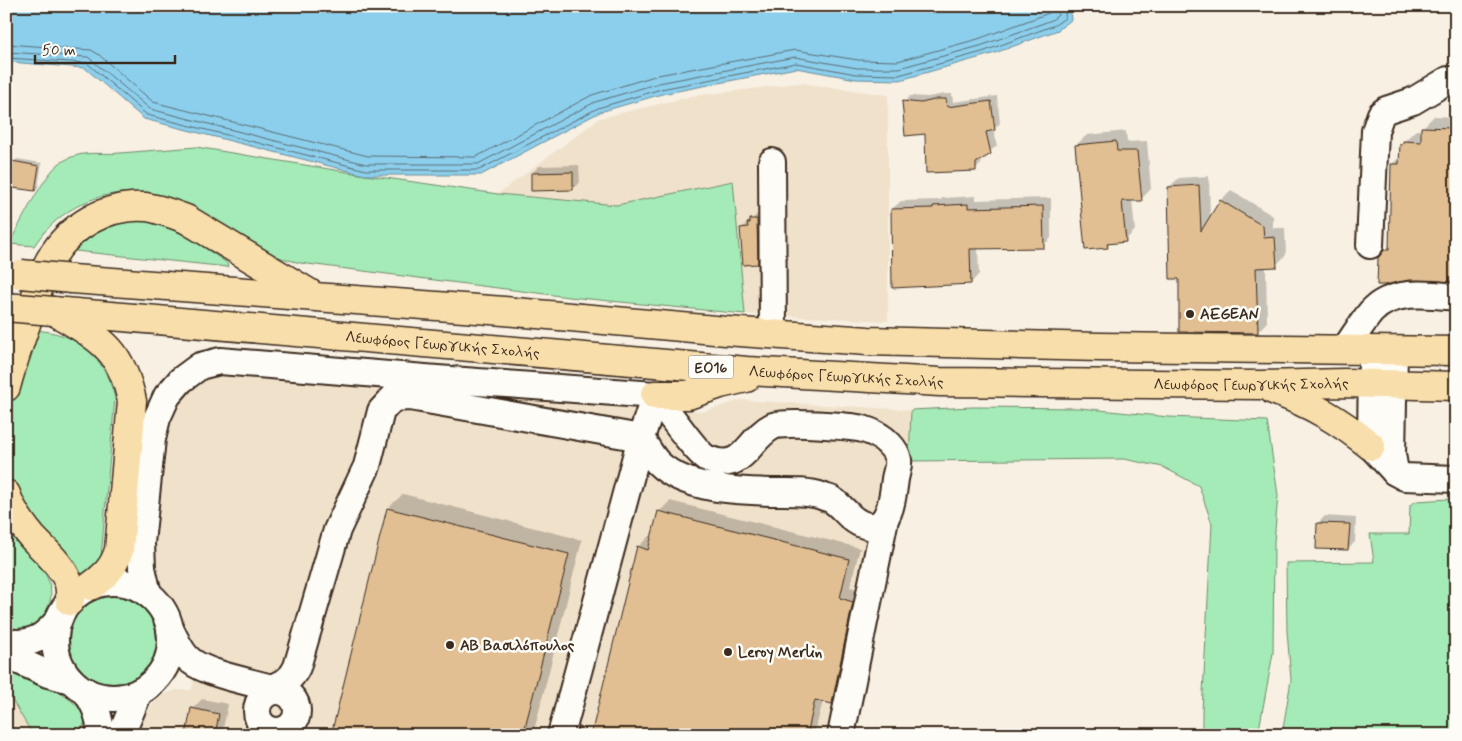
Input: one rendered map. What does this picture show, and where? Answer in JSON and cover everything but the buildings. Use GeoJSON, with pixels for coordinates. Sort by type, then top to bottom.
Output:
{"type":"FeatureCollection","features":[{"type":"Feature","properties":{"kind":"main road"},"geometry":{"type":"LineString","coordinates":[[6,387],[24,329],[49,261],[66,238],[94,217],[108,212],[126,208],[146,207],[165,211],[186,219],[315,297]]}},
{"type":"Feature","properties":{"kind":"main road"},"geometry":{"type":"LineString","coordinates":[[14,274],[868,341],[982,345],[1456,351]]}},
{"type":"Feature","properties":{"kind":"main road","name":"ΕΟ16"},"geometry":{"type":"LineString","coordinates":[[6,307],[53,311]]}},
{"type":"Feature","properties":{"kind":"main road"},"geometry":{"type":"LineString","coordinates":[[53,311],[107,346],[119,361],[128,380],[132,401],[119,550],[115,564],[106,575],[92,586]]}},
{"type":"Feature","properties":{"kind":"main road","name":"Λεωφόρος Γεωργικής Σχολής"},"geometry":{"type":"LineString","coordinates":[[53,311],[778,372],[940,382],[1456,386]]}},
{"type":"Feature","properties":{"kind":"main road"},"geometry":{"type":"LineString","coordinates":[[655,395],[688,394],[737,379],[778,372]]}},
{"type":"Feature","properties":{"kind":"main road"},"geometry":{"type":"LineString","coordinates":[[1260,385],[1322,411],[1349,428],[1371,446]]}},
{"type":"Feature","properties":{"kind":"main road"},"geometry":{"type":"LineString","coordinates":[[6,494],[9,503],[31,535],[58,565],[68,580],[71,590],[64,610]]}},
{"type":"Feature","properties":{"kind":"street"},"geometry":{"type":"LineString","coordinates":[[1370,245],[1375,131],[1381,114],[1394,106],[1413,101],[1448,80],[1456,80]]}},
{"type":"Feature","properties":{"kind":"street"},"geometry":{"type":"LineString","coordinates":[[772,162],[773,334]]}},
{"type":"Feature","properties":{"kind":"street"},"geometry":{"type":"LineString","coordinates":[[1344,350],[1371,313],[1392,298],[1435,295],[1456,297]]}},
{"type":"Feature","properties":{"kind":"street"},"geometry":{"type":"LineString","coordinates":[[1383,350],[1383,385],[1395,472]]}},
{"type":"Feature","properties":{"kind":"street"},"geometry":{"type":"LineString","coordinates":[[148,594],[142,568],[141,543],[152,439],[157,418],[167,396],[181,380],[200,366],[220,361],[437,380],[655,395],[706,458],[720,463],[732,462],[743,455],[760,436],[774,426],[795,424],[861,428],[873,432],[884,439],[893,449],[898,461],[890,510],[885,519],[841,735]]}},
{"type":"Feature","properties":{"kind":"street"},"geometry":{"type":"LineString","coordinates":[[1383,385],[1371,446],[1395,472],[1404,477],[1456,479]]}},
{"type":"Feature","properties":{"kind":"street"},"geometry":{"type":"LineString","coordinates":[[561,735],[640,438],[655,395]]}},
{"type":"Feature","properties":{"kind":"street"},"geometry":{"type":"LineString","coordinates":[[284,714],[285,683],[297,667],[303,650],[338,530],[367,466],[381,411],[393,398],[410,397],[640,438],[657,462],[677,475],[693,482],[736,491],[814,494],[832,500],[860,524],[870,527],[885,519]]}},
{"type":"Feature","properties":{"kind":"street"},"geometry":{"type":"LineString","coordinates":[[6,642],[28,643],[40,638],[50,630],[80,592],[106,582],[121,582],[135,586],[148,594],[158,604],[166,616],[170,629],[181,650],[191,661],[284,714]]}},
{"type":"Feature","properties":{"kind":"street"},"geometry":{"type":"LineString","coordinates":[[64,610],[55,645],[58,658],[63,669],[96,708],[105,734],[163,668],[171,643],[170,629]]}},
{"type":"Feature","properties":{"kind":"street"},"geometry":{"type":"LineString","coordinates":[[6,655],[103,697],[121,697],[147,685],[186,678],[250,694],[284,714]]}},
{"type":"Feature","properties":{"kind":"shaded area"},"geometry":{"type":"Polygon","coordinates":[[[800,83],[888,95],[888,321],[745,314],[733,181],[618,205],[498,194],[600,118],[693,96],[800,83]]]}},
{"type":"Feature","properties":{"kind":"shaded area"},"geometry":{"type":"Polygon","coordinates":[[[189,372],[637,398],[702,412],[741,400],[911,410],[909,467],[852,735],[131,735],[150,707],[161,695],[176,690],[191,690],[197,672],[180,620],[151,573],[156,432],[189,372]]]}},
{"type":"Feature","properties":{"kind":"shaded area"},"geometry":{"type":"Polygon","coordinates":[[[6,657],[67,696],[78,706],[87,716],[83,735],[6,735],[6,657]]]}},
{"type":"Feature","properties":{"kind":"green space"},"geometry":{"type":"Polygon","coordinates":[[[196,147],[365,175],[498,194],[617,205],[733,181],[745,314],[569,297],[300,263],[267,253],[255,247],[196,210],[183,204],[151,194],[132,192],[112,194],[76,207],[60,217],[46,230],[34,246],[9,244],[32,201],[47,178],[60,163],[82,154],[196,147]]]}},
{"type":"Feature","properties":{"kind":"green space"},"geometry":{"type":"Polygon","coordinates":[[[123,219],[154,223],[179,232],[227,263],[228,267],[66,250],[84,235],[123,219]]]}},
{"type":"Feature","properties":{"kind":"green space"},"geometry":{"type":"Polygon","coordinates":[[[34,330],[64,336],[76,341],[87,349],[104,370],[115,398],[101,557],[95,570],[83,575],[38,528],[16,500],[6,473],[6,414],[15,381],[34,330]]]}},
{"type":"Feature","properties":{"kind":"green space"},"geometry":{"type":"Polygon","coordinates":[[[973,407],[1080,408],[1169,417],[1267,421],[1278,495],[1274,542],[1273,653],[1258,735],[1202,735],[1212,524],[1199,486],[1163,467],[1124,459],[909,461],[911,410],[973,407]]]}},
{"type":"Feature","properties":{"kind":"green space"},"geometry":{"type":"Polygon","coordinates":[[[1449,499],[1456,501],[1456,735],[1282,735],[1291,680],[1287,631],[1286,563],[1374,562],[1370,534],[1409,534],[1410,505],[1417,501],[1449,499]]]}},
{"type":"Feature","properties":{"kind":"green space"},"geometry":{"type":"Polygon","coordinates":[[[6,527],[17,543],[44,572],[51,590],[50,602],[45,614],[33,626],[21,631],[6,631],[6,527]]]}},
{"type":"Feature","properties":{"kind":"green space"},"geometry":{"type":"Polygon","coordinates":[[[113,594],[131,598],[146,607],[155,622],[159,640],[155,658],[146,673],[131,682],[113,686],[95,682],[80,673],[71,658],[67,640],[71,622],[80,607],[95,598],[113,594]]]}},
{"type":"Feature","properties":{"kind":"green space"},"geometry":{"type":"Polygon","coordinates":[[[11,669],[61,693],[79,708],[87,716],[80,735],[33,735],[9,695],[11,669]]]}},
{"type":"Feature","properties":{"kind":"water"},"geometry":{"type":"Polygon","coordinates":[[[6,6],[1071,6],[1071,20],[1058,30],[992,54],[900,80],[856,79],[796,68],[662,94],[600,112],[481,175],[365,175],[144,119],[85,68],[9,62],[6,64],[6,6]]]}},
{"type":"Feature","properties":{"kind":"place","name":"AEGEAN"},"geometry":{"type":"Point","coordinates":[1190,314]}},
{"type":"Feature","properties":{"kind":"place","name":"ΑΒ Βασιλόπουλος"},"geometry":{"type":"Point","coordinates":[450,645]}},
{"type":"Feature","properties":{"kind":"place","name":"Leroy Merlin"},"geometry":{"type":"Point","coordinates":[728,652]}}]}
